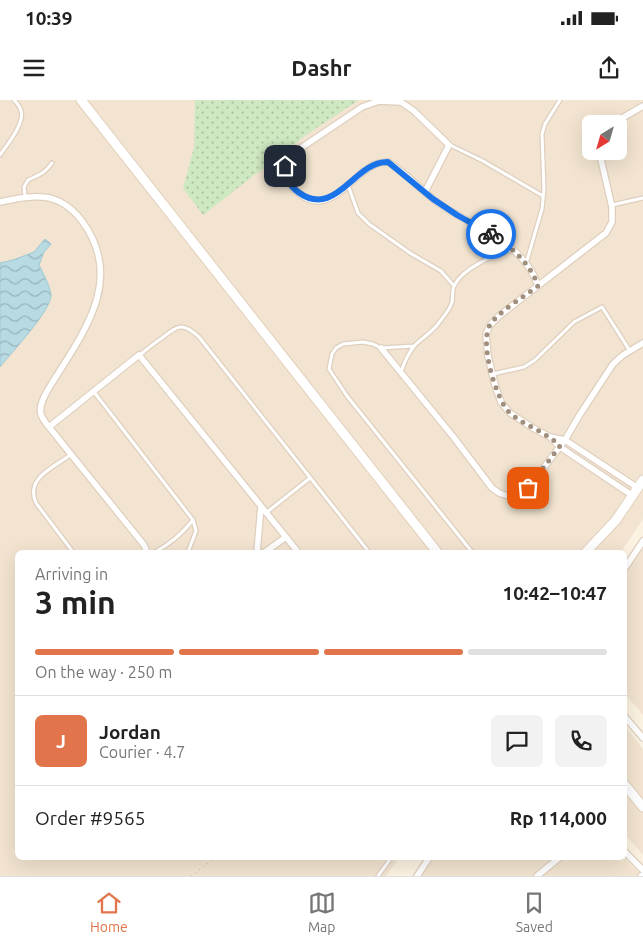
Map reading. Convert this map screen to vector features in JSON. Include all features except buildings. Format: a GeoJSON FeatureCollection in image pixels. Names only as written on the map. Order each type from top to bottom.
{"type":"FeatureCollection","features":[{"type":"Feature","properties":{"kind":"street"},"geometry":{"type":"LineString","coordinates":[[81,100],[435,550]]}},
{"type":"Feature","properties":{"kind":"street"},"geometry":{"type":"LineString","coordinates":[[425,192],[449,145],[414,111],[401,102],[379,101],[362,106],[298,150],[289,158],[285,166],[285,173],[290,184],[308,198],[318,201],[328,198],[348,185],[376,163],[388,162],[425,192],[457,215],[496,237],[512,250],[534,273],[538,286]]}},
{"type":"Feature","properties":{"kind":"street"},"geometry":{"type":"LineString","coordinates":[[628,115],[643,106]]}},
{"type":"Feature","properties":{"kind":"street"},"geometry":{"type":"LineString","coordinates":[[601,160],[611,206],[612,222],[606,234],[499,316],[490,325],[486,334],[488,356],[501,402],[510,413],[550,437],[560,446],[638,488]]}},
{"type":"Feature","properties":{"kind":"street"},"geometry":{"type":"LineString","coordinates":[[0,202],[25,197],[45,196],[63,202],[74,211],[96,247],[101,274],[98,298],[94,311],[68,358],[47,390],[40,414],[70,455],[146,550]]}},
{"type":"Feature","properties":{"kind":"street"},"geometry":{"type":"LineString","coordinates":[[381,348],[455,438],[492,488],[508,496],[518,495],[528,488],[566,440],[579,416],[613,364],[643,343]]}},
{"type":"Feature","properties":{"kind":"street"},"geometry":{"type":"LineString","coordinates":[[49,427],[139,355],[296,550]]}},
{"type":"Feature","properties":{"kind":"street"},"geometry":{"type":"LineString","coordinates":[[550,437],[566,440],[638,488]]}},
{"type":"Feature","properties":{"kind":"street"},"geometry":{"type":"LineString","coordinates":[[588,550],[611,527],[638,488]]}},
{"type":"Feature","properties":{"kind":"street"},"geometry":{"type":"LineString","coordinates":[[257,550],[261,506]]}},
{"type":"Feature","properties":{"kind":"street"},"geometry":{"type":"LineString","coordinates":[[268,550],[286,537]]}},
{"type":"Feature","properties":{"kind":"street"},"geometry":{"type":"LineString","coordinates":[[627,565],[643,542]]}},
{"type":"Feature","properties":{"kind":"street"},"geometry":{"type":"LineString","coordinates":[[627,719],[643,738]]}},
{"type":"Feature","properties":{"kind":"street"},"geometry":{"type":"LineString","coordinates":[[627,787],[643,807]]}},
{"type":"Feature","properties":{"kind":"street"},"geometry":{"type":"LineString","coordinates":[[627,854],[643,870]]}},
{"type":"Feature","properties":{"kind":"street"},"geometry":{"type":"LineString","coordinates":[[426,876],[418,873],[428,860]]}},
{"type":"Feature","properties":{"kind":"street"},"geometry":{"type":"LineString","coordinates":[[537,876],[557,860]]}},
{"type":"Feature","properties":{"kind":"lane"},"geometry":{"type":"LineString","coordinates":[[0,155],[22,118],[21,110],[14,100]]}},
{"type":"Feature","properties":{"kind":"lane"},"geometry":{"type":"LineString","coordinates":[[526,264],[535,239],[543,196],[542,134],[545,124],[560,100]]}},
{"type":"Feature","properties":{"kind":"lane"},"geometry":{"type":"LineString","coordinates":[[449,145],[482,161],[543,196]]}},
{"type":"Feature","properties":{"kind":"lane"},"geometry":{"type":"LineString","coordinates":[[25,197],[24,187],[28,180],[47,171],[52,163]]}},
{"type":"Feature","properties":{"kind":"lane"},"geometry":{"type":"LineString","coordinates":[[348,185],[358,213],[369,224],[410,253],[441,270],[454,286]]}},
{"type":"Feature","properties":{"kind":"lane"},"geometry":{"type":"LineString","coordinates":[[611,206],[643,198]]}},
{"type":"Feature","properties":{"kind":"lane"},"geometry":{"type":"LineString","coordinates":[[401,373],[406,358],[414,346],[436,327],[447,312],[452,303],[454,286],[475,266],[512,250]]}},
{"type":"Feature","properties":{"kind":"lane"},"geometry":{"type":"LineString","coordinates":[[492,374],[524,367],[535,360],[574,322],[602,307],[630,351]]}},
{"type":"Feature","properties":{"kind":"lane"},"geometry":{"type":"LineString","coordinates":[[139,355],[176,327],[192,330],[367,550]]}},
{"type":"Feature","properties":{"kind":"lane"},"geometry":{"type":"LineString","coordinates":[[414,346],[381,348],[363,342],[343,344],[336,348],[332,354],[329,369],[347,396],[470,550]]}},
{"type":"Feature","properties":{"kind":"lane"},"geometry":{"type":"LineString","coordinates":[[94,392],[193,520],[196,531],[189,550]]}},
{"type":"Feature","properties":{"kind":"lane"},"geometry":{"type":"LineString","coordinates":[[70,455],[37,479],[33,486],[32,495],[36,503],[72,550]]}},
{"type":"Feature","properties":{"kind":"lane"},"geometry":{"type":"LineString","coordinates":[[266,513],[310,478]]}},
{"type":"Feature","properties":{"kind":"lane"},"geometry":{"type":"LineString","coordinates":[[157,550],[176,539],[193,520]]}},
{"type":"Feature","properties":{"kind":"lane"},"geometry":{"type":"LineString","coordinates":[[378,876],[390,860]]}},
{"type":"Feature","properties":{"kind":"path"},"geometry":{"type":"LineString","coordinates":[[191,876],[212,860]]}},
{"type":"Feature","properties":{"kind":"shaded area"},"geometry":{"type":"Polygon","coordinates":[[[0,100],[643,100],[643,519],[622,550],[15,550],[15,860],[398,860],[386,876],[0,876],[0,100]]]}},
{"type":"Feature","properties":{"kind":"shaded area"},"geometry":{"type":"Polygon","coordinates":[[[643,546],[643,715],[627,696],[627,571],[643,546]]]}},
{"type":"Feature","properties":{"kind":"shaded area"},"geometry":{"type":"Polygon","coordinates":[[[627,729],[643,749],[643,855],[627,836],[627,729]]]}},
{"type":"Feature","properties":{"kind":"shaded area"},"geometry":{"type":"Polygon","coordinates":[[[430,860],[626,860],[643,876],[418,876],[430,860]]]}},
{"type":"Feature","properties":{"kind":"green space"},"geometry":{"type":"Polygon","coordinates":[[[195,100],[359,100],[306,135],[203,215],[183,188],[194,148],[195,100]]]}},
{"type":"Feature","properties":{"kind":"water"},"geometry":{"type":"Polygon","coordinates":[[[45,239],[51,244],[44,252],[39,265],[50,290],[50,301],[39,320],[0,367],[0,263],[34,252],[45,239]]]}},
{"type":"Feature","properties":{"kind":"way so far"},"geometry":{"type":"LineString","coordinates":[[491,234],[506,244],[534,273],[538,286],[499,316],[490,325],[486,334],[488,356],[501,402],[510,413],[550,437],[560,446],[528,488]]}},
{"type":"Feature","properties":{"kind":"route"},"geometry":{"type":"LineString","coordinates":[[285,166],[285,173],[290,184],[308,198],[318,201],[337,193],[376,163],[388,162],[433,199],[491,234]]}}]}
